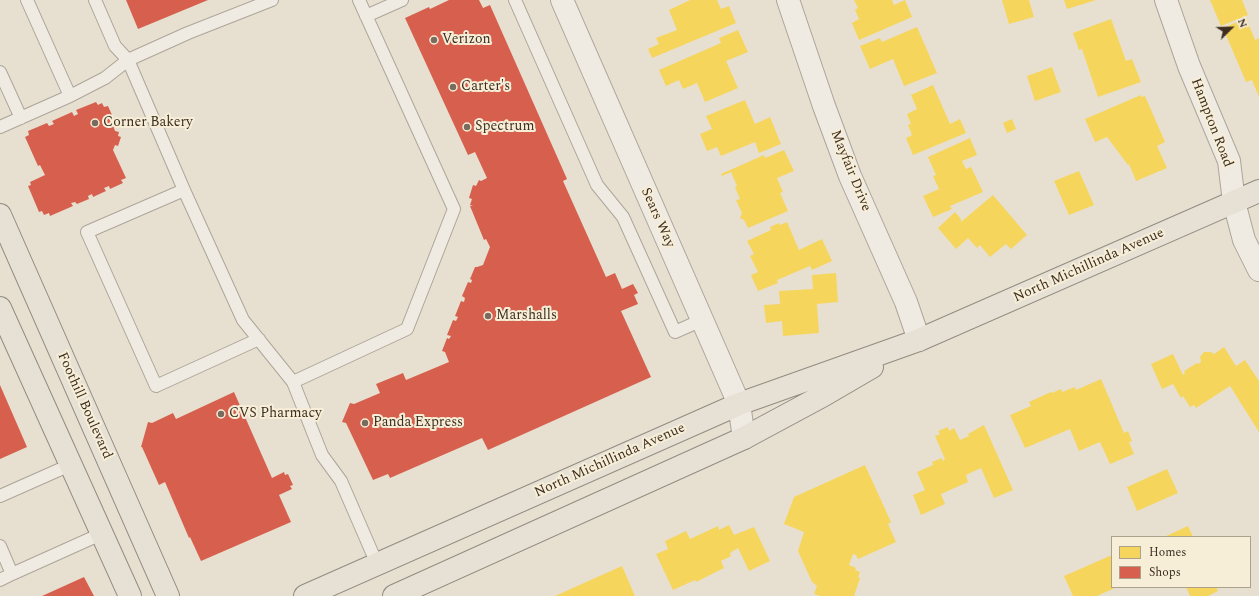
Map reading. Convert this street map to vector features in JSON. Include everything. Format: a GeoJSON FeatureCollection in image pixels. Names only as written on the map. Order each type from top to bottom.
{"type":"FeatureCollection","features":[{"type":"Feature","properties":{"kind":"main road","name":"North Michillinda Avenue"},"geometry":{"type":"LineString","coordinates":[[305,596],[739,404],[919,340],[1259,192]]}},
{"type":"Feature","properties":{"kind":"main road","name":"Foothill Boulevard"},"geometry":{"type":"LineString","coordinates":[[0,215],[168,596]]}},
{"type":"Feature","properties":{"kind":"main road"},"geometry":{"type":"LineString","coordinates":[[0,308],[130,596]]}},
{"type":"Feature","properties":{"kind":"main road","name":"North Michillinda Avenue"},"geometry":{"type":"LineString","coordinates":[[394,596],[744,438],[824,395],[919,340]]}},
{"type":"Feature","properties":{"kind":"street","name":"Sears Way"},"geometry":{"type":"LineString","coordinates":[[562,0],[739,404],[744,438]]}},
{"type":"Feature","properties":{"kind":"street","name":"Mayfair Drive"},"geometry":{"type":"LineString","coordinates":[[788,0],[824,106],[850,176],[906,302],[919,340]]}},
{"type":"Feature","properties":{"kind":"street","name":"Hampton Road"},"geometry":{"type":"LineString","coordinates":[[1166,0],[1189,66],[1228,161],[1234,202],[1244,240],[1259,270]]}},
{"type":"Feature","properties":{"kind":"lane"},"geometry":{"type":"LineString","coordinates":[[27,0],[70,96]]}},
{"type":"Feature","properties":{"kind":"lane"},"geometry":{"type":"LineString","coordinates":[[95,0],[115,46],[128,60],[184,190],[243,320],[293,382],[322,455],[341,481],[377,564]]}},
{"type":"Feature","properties":{"kind":"lane"},"geometry":{"type":"LineString","coordinates":[[0,128],[70,96],[105,78],[128,60],[188,33],[272,0]]}},
{"type":"Feature","properties":{"kind":"lane"},"geometry":{"type":"LineString","coordinates":[[293,382],[407,329],[454,209],[359,0]]}},
{"type":"Feature","properties":{"kind":"lane"},"geometry":{"type":"LineString","coordinates":[[366,16],[402,0]]}},
{"type":"Feature","properties":{"kind":"lane"},"geometry":{"type":"LineString","coordinates":[[515,0],[597,185],[623,217],[675,332],[702,320]]}},
{"type":"Feature","properties":{"kind":"lane"},"geometry":{"type":"LineString","coordinates":[[0,72],[21,118]]}},
{"type":"Feature","properties":{"kind":"lane"},"geometry":{"type":"LineString","coordinates":[[184,190],[87,232],[156,386],[259,340]]}},
{"type":"Feature","properties":{"kind":"lane"},"geometry":{"type":"LineString","coordinates":[[0,496],[70,465]]}},
{"type":"Feature","properties":{"kind":"lane"},"geometry":{"type":"LineString","coordinates":[[0,580],[101,534]]}},
{"type":"Feature","properties":{"kind":"lane"},"geometry":{"type":"LineString","coordinates":[[0,546],[12,574]]}},
{"type":"Feature","properties":{"kind":"building: Homes"},"geometry":{"type":"Polygon","coordinates":[[[690,0],[717,0],[721,9],[729,6],[736,23],[652,58],[648,49],[659,44],[656,38],[677,30],[669,10],[690,0]]]}},
{"type":"Feature","properties":{"kind":"building: Homes"},"geometry":{"type":"Polygon","coordinates":[[[854,0],[892,0],[894,5],[905,0],[912,17],[859,40],[852,23],[859,19],[855,10],[858,8],[854,0]]]}},
{"type":"Feature","properties":{"kind":"building: Homes"},"geometry":{"type":"Polygon","coordinates":[[[1002,0],[1029,0],[1034,17],[1009,24],[1002,0]]]}},
{"type":"Feature","properties":{"kind":"building: Homes"},"geometry":{"type":"Polygon","coordinates":[[[1064,0],[1096,0],[1067,9],[1064,0]]]}},
{"type":"Feature","properties":{"kind":"building: Homes"},"geometry":{"type":"Polygon","coordinates":[[[1210,0],[1242,0],[1248,15],[1221,26],[1210,0]]]}},
{"type":"Feature","properties":{"kind":"building: Homes"},"geometry":{"type":"Polygon","coordinates":[[[1246,18],[1255,40],[1259,38],[1259,97],[1252,80],[1246,82],[1223,28],[1246,18]]]}},
{"type":"Feature","properties":{"kind":"building: Homes"},"geometry":{"type":"Polygon","coordinates":[[[1111,19],[1126,61],[1132,59],[1141,82],[1098,97],[1082,49],[1079,50],[1073,33],[1111,19]]]}},
{"type":"Feature","properties":{"kind":"building: Homes"},"geometry":{"type":"Polygon","coordinates":[[[917,27],[937,73],[904,86],[893,59],[870,69],[860,46],[880,38],[882,42],[917,27]]]}},
{"type":"Feature","properties":{"kind":"building: Homes"},"geometry":{"type":"Polygon","coordinates":[[[738,30],[748,52],[726,61],[738,88],[705,102],[697,83],[683,89],[679,80],[666,86],[659,70],[721,43],[719,38],[738,30]]]}},
{"type":"Feature","properties":{"kind":"building: Homes"},"geometry":{"type":"Polygon","coordinates":[[[1052,67],[1061,92],[1035,101],[1027,76],[1052,67]]]}},
{"type":"Feature","properties":{"kind":"building: Homes"},"geometry":{"type":"Polygon","coordinates":[[[933,85],[950,124],[960,119],[966,133],[913,155],[906,138],[912,135],[908,125],[911,124],[907,114],[917,109],[911,95],[933,85]]]}},
{"type":"Feature","properties":{"kind":"building: Homes"},"geometry":{"type":"Polygon","coordinates":[[[1141,95],[1141,97],[1145,96],[1165,142],[1157,146],[1167,168],[1136,181],[1129,164],[1128,165],[1107,137],[1095,142],[1085,119],[1141,95]]]}},
{"type":"Feature","properties":{"kind":"building: Homes"},"geometry":{"type":"Polygon","coordinates":[[[745,100],[755,124],[770,117],[781,144],[759,153],[755,142],[721,156],[717,147],[707,151],[700,134],[712,129],[706,116],[745,100]]]}},
{"type":"Feature","properties":{"kind":"building: Homes"},"geometry":{"type":"Polygon","coordinates":[[[1012,119],[1016,129],[1007,133],[1003,123],[1012,119]]]}},
{"type":"Feature","properties":{"kind":"building: Homes"},"geometry":{"type":"Polygon","coordinates":[[[970,138],[977,155],[962,161],[966,169],[971,167],[983,192],[950,206],[952,209],[933,217],[923,196],[939,189],[933,176],[936,175],[928,157],[970,138]]]}},
{"type":"Feature","properties":{"kind":"building: Homes"},"geometry":{"type":"Polygon","coordinates":[[[784,150],[794,171],[777,178],[783,192],[780,193],[788,211],[748,228],[744,220],[740,218],[742,213],[736,200],[740,199],[735,187],[737,186],[731,172],[722,176],[721,174],[764,155],[765,158],[784,150]]]}},
{"type":"Feature","properties":{"kind":"building: Homes"},"geometry":{"type":"Polygon","coordinates":[[[1079,171],[1094,205],[1069,215],[1054,181],[1079,171]]]}},
{"type":"Feature","properties":{"kind":"building: Homes"},"geometry":{"type":"Polygon","coordinates":[[[993,195],[1027,235],[1011,249],[1006,244],[990,257],[980,245],[977,248],[968,238],[956,249],[938,228],[955,212],[961,219],[961,222],[993,195]]]}},
{"type":"Feature","properties":{"kind":"building: Homes"},"geometry":{"type":"Polygon","coordinates":[[[787,222],[799,250],[822,239],[832,261],[812,270],[810,266],[777,280],[778,283],[758,291],[751,275],[758,272],[750,256],[754,254],[747,241],[771,230],[770,227],[779,223],[780,225],[787,222]]]}},
{"type":"Feature","properties":{"kind":"building: Homes"},"geometry":{"type":"Polygon","coordinates":[[[836,273],[838,302],[817,304],[819,333],[783,336],[782,321],[766,323],[764,305],[780,304],[779,291],[813,289],[812,275],[836,273]]]}},
{"type":"Feature","properties":{"kind":"building: Homes"},"geometry":{"type":"Polygon","coordinates":[[[1224,347],[1236,366],[1245,360],[1259,381],[1259,432],[1230,386],[1196,408],[1194,405],[1190,407],[1183,396],[1181,398],[1173,384],[1162,389],[1151,364],[1173,354],[1183,375],[1185,373],[1184,371],[1201,362],[1200,357],[1204,352],[1211,352],[1214,354],[1224,347]]]}},
{"type":"Feature","properties":{"kind":"building: Homes"},"geometry":{"type":"Polygon","coordinates":[[[1101,379],[1124,433],[1128,431],[1132,441],[1129,442],[1134,454],[1110,464],[1100,442],[1079,451],[1070,429],[1025,448],[1010,415],[1031,406],[1029,402],[1051,392],[1052,393],[1061,389],[1062,392],[1075,387],[1076,390],[1101,379]]]}},
{"type":"Feature","properties":{"kind":"building: Homes"},"geometry":{"type":"Polygon","coordinates":[[[984,425],[1013,490],[994,498],[981,468],[966,475],[968,482],[941,494],[945,504],[921,515],[913,495],[925,490],[917,472],[933,465],[932,462],[942,458],[943,461],[945,459],[935,436],[940,434],[938,431],[948,427],[949,431],[954,428],[960,440],[969,436],[968,434],[984,425]]]}},
{"type":"Feature","properties":{"kind":"building: Homes"},"geometry":{"type":"Polygon","coordinates":[[[865,465],[891,522],[888,524],[896,542],[858,559],[856,555],[853,554],[849,565],[856,568],[855,570],[860,572],[858,577],[860,578],[854,596],[820,596],[814,594],[817,586],[812,582],[798,551],[804,532],[784,524],[794,497],[865,465]]]}},
{"type":"Feature","properties":{"kind":"building: Homes"},"geometry":{"type":"Polygon","coordinates":[[[1167,469],[1178,493],[1137,511],[1127,487],[1167,469]]]}},
{"type":"Feature","properties":{"kind":"building: Homes"},"geometry":{"type":"Polygon","coordinates":[[[729,525],[734,535],[754,527],[770,561],[749,571],[738,548],[730,553],[731,556],[721,561],[724,568],[696,582],[695,580],[673,590],[656,554],[668,549],[665,541],[686,531],[690,539],[718,526],[719,530],[729,525]]]}},
{"type":"Feature","properties":{"kind":"building: Homes"},"geometry":{"type":"Polygon","coordinates":[[[1188,526],[1193,536],[1166,536],[1188,526]]]}},
{"type":"Feature","properties":{"kind":"building: Homes"},"geometry":{"type":"Polygon","coordinates":[[[1111,555],[1111,588],[1115,588],[1097,596],[1073,596],[1064,576],[1111,555]]]}},
{"type":"Feature","properties":{"kind":"building: Homes"},"geometry":{"type":"Polygon","coordinates":[[[622,566],[635,596],[555,596],[622,566]]]}},
{"type":"Feature","properties":{"kind":"building: Homes"},"geometry":{"type":"Polygon","coordinates":[[[1186,588],[1216,588],[1218,591],[1208,596],[1190,596],[1186,588]]]}},
{"type":"Feature","properties":{"kind":"building: Shops"},"geometry":{"type":"Polygon","coordinates":[[[126,0],[208,0],[138,29],[126,0]]]}},
{"type":"Feature","properties":{"kind":"building: Shops"},"geometry":{"type":"Polygon","coordinates":[[[449,0],[479,0],[483,8],[490,5],[567,179],[563,181],[606,277],[615,273],[622,289],[633,284],[638,293],[634,295],[638,304],[621,311],[651,377],[488,450],[482,438],[390,478],[388,474],[373,480],[346,423],[342,422],[350,403],[354,404],[380,393],[376,384],[403,373],[406,380],[449,362],[445,352],[442,351],[447,338],[449,339],[451,336],[447,335],[453,320],[456,321],[458,317],[455,316],[461,301],[464,302],[465,298],[462,296],[468,282],[471,283],[472,280],[470,279],[475,267],[483,265],[490,247],[486,239],[484,240],[470,206],[473,205],[470,205],[472,199],[469,198],[473,185],[476,186],[479,180],[481,181],[487,178],[475,152],[468,155],[405,18],[449,0]]]}},
{"type":"Feature","properties":{"kind":"building: Shops"},"geometry":{"type":"Polygon","coordinates":[[[96,102],[98,105],[102,103],[104,107],[108,106],[116,124],[113,125],[115,131],[119,132],[118,136],[121,137],[118,146],[115,145],[113,150],[126,178],[121,180],[123,183],[110,189],[109,186],[104,188],[106,191],[93,197],[92,194],[88,196],[89,199],[77,204],[75,202],[71,203],[73,206],[50,216],[49,213],[44,215],[42,211],[39,212],[28,186],[31,185],[30,182],[45,175],[40,165],[38,166],[25,137],[29,135],[28,131],[47,123],[49,126],[54,124],[52,121],[72,112],[74,116],[78,114],[76,110],[96,102]]]}},
{"type":"Feature","properties":{"kind":"building: Shops"},"geometry":{"type":"Polygon","coordinates":[[[0,385],[27,447],[0,459],[0,385]]]}},
{"type":"Feature","properties":{"kind":"building: Shops"},"geometry":{"type":"Polygon","coordinates":[[[234,392],[272,478],[284,472],[285,475],[288,474],[293,485],[290,486],[292,489],[279,495],[291,522],[201,561],[190,537],[189,538],[165,482],[159,485],[141,447],[148,422],[152,423],[173,413],[176,419],[234,392]]]}},
{"type":"Feature","properties":{"kind":"building: Shops"},"geometry":{"type":"Polygon","coordinates":[[[84,577],[94,596],[42,596],[84,577]]]}},
{"type":"Feature","properties":{"kind":"place","name":"Verizon"},"geometry":{"type":"Point","coordinates":[434,40]}},
{"type":"Feature","properties":{"kind":"place","name":"Carter's"},"geometry":{"type":"Point","coordinates":[453,87]}},
{"type":"Feature","properties":{"kind":"place","name":"Corner Bakery"},"geometry":{"type":"Point","coordinates":[95,123]}},
{"type":"Feature","properties":{"kind":"place","name":"Spectrum"},"geometry":{"type":"Point","coordinates":[467,127]}},
{"type":"Feature","properties":{"kind":"place","name":"Marshalls"},"geometry":{"type":"Point","coordinates":[488,316]}},
{"type":"Feature","properties":{"kind":"place","name":"CVS Pharmacy"},"geometry":{"type":"Point","coordinates":[221,414]}},
{"type":"Feature","properties":{"kind":"place","name":"Panda Express"},"geometry":{"type":"Point","coordinates":[365,423]}}]}
